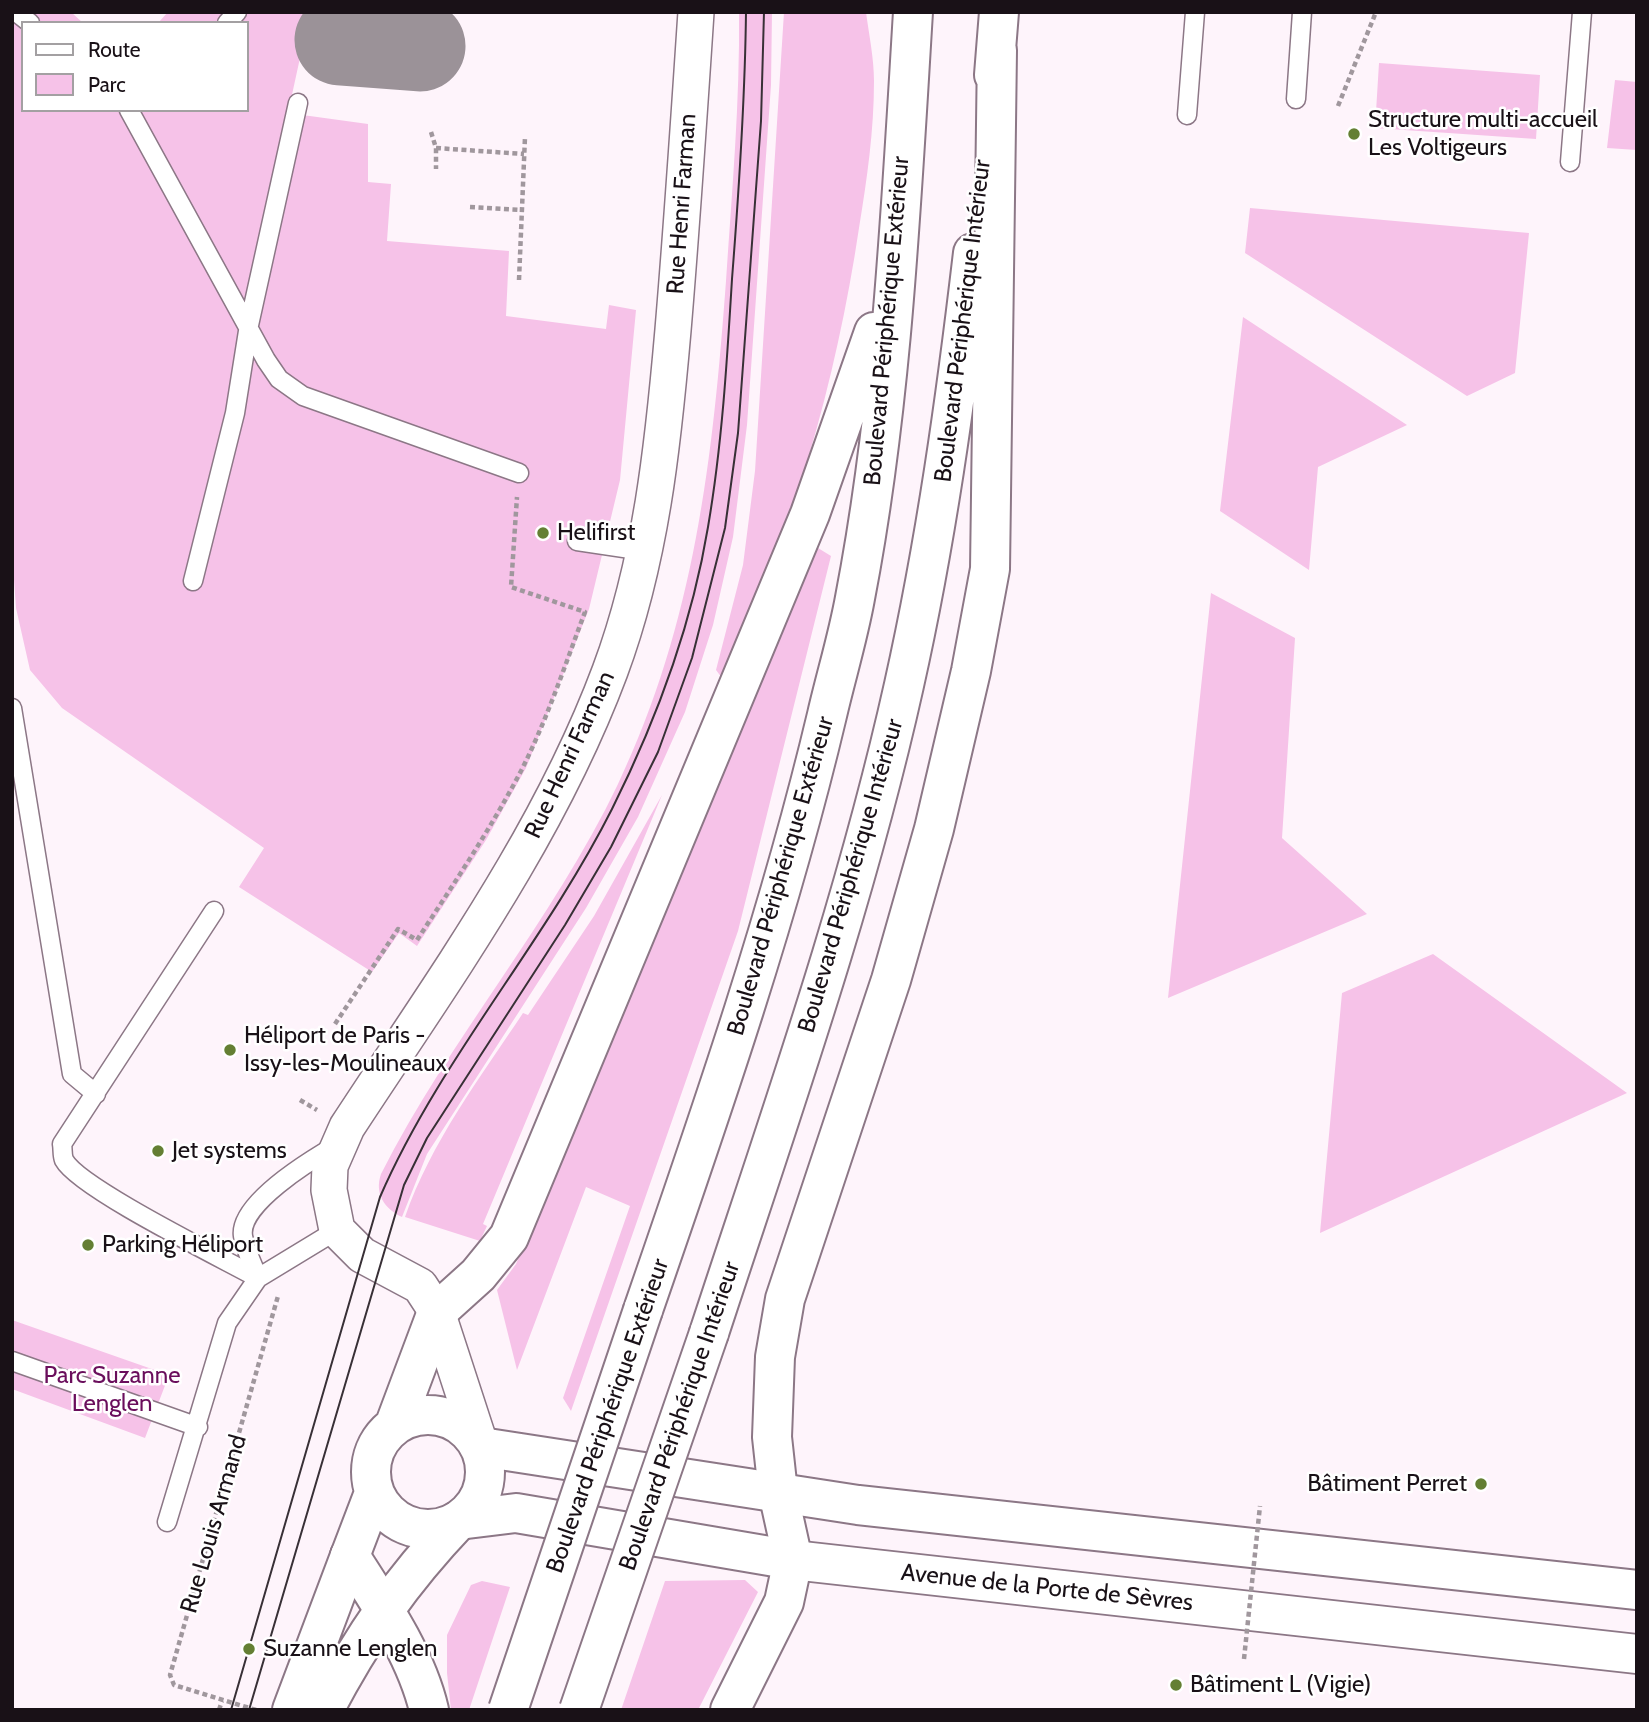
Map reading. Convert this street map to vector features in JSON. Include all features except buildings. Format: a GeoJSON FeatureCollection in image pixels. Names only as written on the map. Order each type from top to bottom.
{"type":"FeatureCollection","features":[{"type":"Feature","properties":{"kind":"main road"},"geometry":{"type":"LineString","coordinates":[[892,12],[907,107]]}},
{"type":"Feature","properties":{"kind":"main road","name":"Boulevard Périphérique Extérieur"},"geometry":{"type":"LineString","coordinates":[[508,1710],[729,1059],[804,810],[855,599],[877,457],[895,274],[913,12]]}},
{"type":"Feature","properties":{"kind":"main road","name":"Boulevard Périphérique Intérieur"},"geometry":{"type":"LineString","coordinates":[[579,1710],[709,1333],[823,984],[873,812],[904,686],[936,531],[963,339],[997,50],[999,12]]}},
{"type":"Feature","properties":{"kind":"main road"},"geometry":{"type":"LineString","coordinates":[[730,1710],[784,1602],[793,1559],[778,1492],[772,1437],[775,1357],[785,1299],[891,980],[934,829],[971,671],[990,569],[997,50]]}},
{"type":"Feature","properties":{"kind":"main road"},"geometry":{"type":"LineString","coordinates":[[395,1424],[437,1312],[478,1275],[509,1237],[810,514],[895,274]]}},
{"type":"Feature","properties":{"kind":"main road"},"geometry":{"type":"LineString","coordinates":[[459,1520],[435,1529],[410,1527],[388,1514],[374,1493],[370,1474],[373,1455],[381,1438],[395,1424],[416,1415],[440,1416],[461,1425],[481,1447],[858,1505],[1637,1590]]}},
{"type":"Feature","properties":{"kind":"main road"},"geometry":{"type":"LineString","coordinates":[[324,1710],[358,1646],[383,1608],[475,1505],[483,1485],[481,1447]]}},
{"type":"Feature","properties":{"kind":"main road"},"geometry":{"type":"LineString","coordinates":[[292,1710],[374,1493]]}},
{"type":"Feature","properties":{"kind":"main road","name":"Avenue de la Porte de Sèvres"},"geometry":{"type":"LineString","coordinates":[[459,1520],[516,1513],[793,1559],[1637,1654]]}},
{"type":"Feature","properties":{"kind":"main road"},"geometry":{"type":"LineString","coordinates":[[350,1556],[383,1608],[417,1674],[429,1710]]}},
{"type":"Feature","properties":{"kind":"street","name":"Rue Henri Farman"},"geometry":{"type":"LineString","coordinates":[[337,1230],[329,1190],[331,1130],[513,872],[555,799],[612,667],[644,551],[664,438],[696,12]]}},
{"type":"Feature","properties":{"kind":"street"},"geometry":{"type":"LineString","coordinates":[[337,1230],[362,1255],[420,1286],[437,1312],[481,1447]]}},
{"type":"Feature","properties":{"kind":"lane"},"geometry":{"type":"LineString","coordinates":[[1187,115],[1195,12]]}},
{"type":"Feature","properties":{"kind":"lane"},"geometry":{"type":"LineString","coordinates":[[1296,99],[1302,12]]}},
{"type":"Feature","properties":{"kind":"lane"},"geometry":{"type":"LineString","coordinates":[[1570,162],[1582,12]]}},
{"type":"Feature","properties":{"kind":"lane"},"geometry":{"type":"LineString","coordinates":[[193,581],[235,413],[249,325],[298,103]]}},
{"type":"Feature","properties":{"kind":"lane"},"geometry":{"type":"LineString","coordinates":[[134,112],[266,360],[279,379],[303,396],[519,473]]}},
{"type":"Feature","properties":{"kind":"lane"},"geometry":{"type":"LineString","coordinates":[[577,541],[644,551]]}},
{"type":"Feature","properties":{"kind":"lane"},"geometry":{"type":"LineString","coordinates":[[12,708],[72,1074],[96,1094]]}},
{"type":"Feature","properties":{"kind":"lane"},"geometry":{"type":"LineString","coordinates":[[214,911],[62,1144],[63,1158],[74,1172],[104,1193],[258,1278]]}},
{"type":"Feature","properties":{"kind":"lane"},"geometry":{"type":"LineString","coordinates":[[258,1278],[242,1234],[247,1216],[296,1169],[331,1130]]}},
{"type":"Feature","properties":{"kind":"lane"},"geometry":{"type":"LineString","coordinates":[[167,1522],[228,1323],[258,1278],[337,1230]]}},
{"type":"Feature","properties":{"kind":"lane"},"geometry":{"type":"LineString","coordinates":[[12,1362],[198,1427]]}},
{"type":"Feature","properties":{"kind":"path"},"geometry":{"type":"LineString","coordinates":[[1338,106],[1376,12]]}},
{"type":"Feature","properties":{"kind":"path"},"geometry":{"type":"LineString","coordinates":[[431,132],[436,148],[436,169]]}},
{"type":"Feature","properties":{"kind":"path"},"geometry":{"type":"LineString","coordinates":[[519,280],[525,137]]}},
{"type":"Feature","properties":{"kind":"path"},"geometry":{"type":"LineString","coordinates":[[436,148],[524,153]]}},
{"type":"Feature","properties":{"kind":"path"},"geometry":{"type":"LineString","coordinates":[[470,207],[521,210]]}},
{"type":"Feature","properties":{"kind":"path"},"geometry":{"type":"LineString","coordinates":[[335,1024],[398,929],[416,940],[482,841],[545,719],[585,612],[511,587],[519,473]]}},
{"type":"Feature","properties":{"kind":"path"},"geometry":{"type":"LineString","coordinates":[[300,1100],[331,1130]]}},
{"type":"Feature","properties":{"kind":"path","name":"Rue Louis Armand"},"geometry":{"type":"LineString","coordinates":[[256,1710],[174,1685],[170,1675],[275,1312]]}},
{"type":"Feature","properties":{"kind":"path"},"geometry":{"type":"LineString","coordinates":[[1244,1659],[1260,1506]]}},
{"type":"Feature","properties":{"kind":"path"},"geometry":{"type":"LineString","coordinates":[[219,1710],[222,1700]]}},
{"type":"Feature","properties":{"kind":"green space"},"geometry":{"type":"Polygon","coordinates":[[[12,12],[71,12],[81,21],[21,21],[21,112],[248,112],[248,21],[160,21],[168,12],[310,12],[288,113],[368,124],[368,182],[391,184],[387,241],[509,251],[506,316],[606,329],[609,305],[636,310],[620,480],[589,609],[526,768],[486,840],[417,946],[399,933],[372,972],[239,887],[264,848],[62,708],[30,670],[16,608],[12,551],[12,12]]]}},
{"type":"Feature","properties":{"kind":"green space"},"geometry":{"type":"Polygon","coordinates":[[[739,12],[772,12],[771,85],[747,425],[733,537],[713,625],[685,712],[638,817],[586,908],[427,1154],[402,1217],[382,1200],[379,1188],[381,1174],[438,1075],[592,835],[618,784],[666,662],[696,538],[714,411],[735,146],[739,12]]]}},
{"type":"Feature","properties":{"kind":"green space"},"geometry":{"type":"Polygon","coordinates":[[[784,12],[866,12],[874,72],[871,137],[849,286],[824,401],[790,515],[770,570],[722,678],[716,670],[743,565],[755,471],[784,12]]]}},
{"type":"Feature","properties":{"kind":"green space"},"geometry":{"type":"Polygon","coordinates":[[[1379,63],[1540,75],[1536,139],[1375,128],[1379,63]]]}},
{"type":"Feature","properties":{"kind":"green space"},"geometry":{"type":"Polygon","coordinates":[[[1615,80],[1637,82],[1637,150],[1607,148],[1615,80]]]}},
{"type":"Feature","properties":{"kind":"green space"},"geometry":{"type":"Polygon","coordinates":[[[1250,208],[1529,233],[1515,373],[1467,396],[1245,253],[1250,208]]]}},
{"type":"Feature","properties":{"kind":"green space"},"geometry":{"type":"Polygon","coordinates":[[[1243,317],[1407,425],[1318,467],[1309,570],[1220,511],[1243,317]]]}},
{"type":"Feature","properties":{"kind":"green space"},"geometry":{"type":"Polygon","coordinates":[[[818,548],[831,556],[738,931],[571,1411],[563,1398],[630,1206],[586,1187],[517,1370],[497,1290],[516,1264],[818,548]]]}},
{"type":"Feature","properties":{"kind":"green space"},"geometry":{"type":"Polygon","coordinates":[[[1211,593],[1295,638],[1282,838],[1367,914],[1168,998],[1211,593]]]}},
{"type":"Feature","properties":{"kind":"green space"},"geometry":{"type":"Polygon","coordinates":[[[662,795],[483,1224],[487,1226],[480,1241],[405,1217],[442,1137],[523,1013],[528,1015],[594,916],[662,795]]]}},
{"type":"Feature","properties":{"kind":"green space"},"geometry":{"type":"Polygon","coordinates":[[[1433,954],[1627,1093],[1320,1233],[1342,993],[1433,954]]]}},
{"type":"Feature","properties":{"kind":"green space","name":"Parc Suzanne Lenglen"},"geometry":{"type":"Polygon","coordinates":[[[12,1320],[169,1375],[145,1438],[12,1389],[12,1320]]]}},
{"type":"Feature","properties":{"kind":"green space"},"geometry":{"type":"Polygon","coordinates":[[[745,1580],[758,1592],[698,1710],[621,1710],[665,1581],[745,1580]]]}},
{"type":"Feature","properties":{"kind":"green space"},"geometry":{"type":"Polygon","coordinates":[[[482,1581],[510,1587],[469,1710],[451,1710],[447,1635],[471,1585],[482,1581]]]}},
{"type":"Feature","properties":{"kind":"taxiway"},"geometry":{"type":"LineString","coordinates":[[340,40],[420,46]]}},
{"type":"Feature","properties":{"kind":"tram line"},"geometry":{"type":"LineString","coordinates":[[231,1710],[380,1197],[404,1146],[432,1097],[556,907],[612,809],[657,707],[682,636],[708,527],[720,434],[739,179],[746,12]]}},
{"type":"Feature","properties":{"kind":"tram line"},"geometry":{"type":"LineString","coordinates":[[249,1710],[404,1185],[427,1138],[565,925],[611,847],[658,752],[692,658],[725,528],[738,433],[761,121],[764,12]]}},
{"type":"Feature","properties":{"kind":"place","name":"Structure multi-accueil Les Voltigeurs"},"geometry":{"type":"Point","coordinates":[1354,134]}},
{"type":"Feature","properties":{"kind":"place","name":"Helifirst"},"geometry":{"type":"Point","coordinates":[543,533]}},
{"type":"Feature","properties":{"kind":"place","name":"Héliport de Paris - Issy-les-Moulineaux"},"geometry":{"type":"Point","coordinates":[230,1050]}},
{"type":"Feature","properties":{"kind":"place","name":"Jet systems"},"geometry":{"type":"Point","coordinates":[158,1151]}},
{"type":"Feature","properties":{"kind":"place","name":"Parking Héliport"},"geometry":{"type":"Point","coordinates":[88,1245]}},
{"type":"Feature","properties":{"kind":"place","name":"Bâtiment Perret"},"geometry":{"type":"Point","coordinates":[1481,1484]}},
{"type":"Feature","properties":{"kind":"place","name":"Suzanne Lenglen"},"geometry":{"type":"Point","coordinates":[249,1649]}},
{"type":"Feature","properties":{"kind":"place","name":"Bâtiment L (Vigie)"},"geometry":{"type":"Point","coordinates":[1176,1685]}}]}
